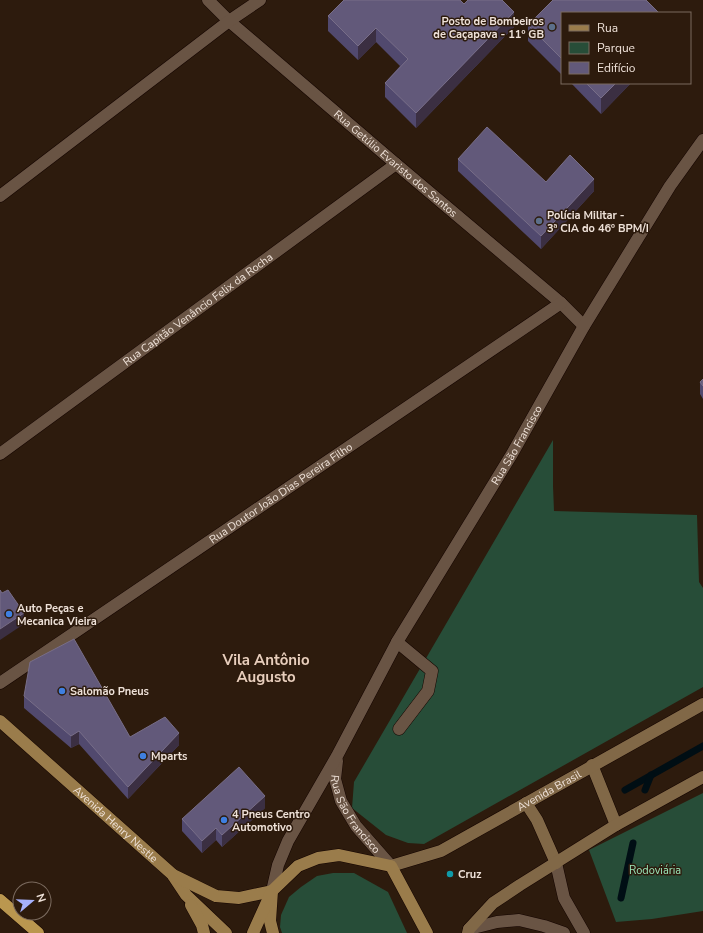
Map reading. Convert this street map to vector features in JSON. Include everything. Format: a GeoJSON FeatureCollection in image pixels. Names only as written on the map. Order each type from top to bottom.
{"type":"FeatureCollection","features":[{"type":"Feature","properties":{"kind":"highway"},"geometry":{"type":"LineString","coordinates":[[0,900],[38,933]]}},
{"type":"Feature","properties":{"kind":"main road","name":"Avenida Brasil"},"geometry":{"type":"LineString","coordinates":[[391,866],[440,851],[703,704]]}},
{"type":"Feature","properties":{"kind":"main road","name":"Avenida Henry Nestle"},"geometry":{"type":"LineString","coordinates":[[0,721],[172,874],[186,895],[226,933]]}},
{"type":"Feature","properties":{"kind":"main road"},"geometry":{"type":"LineString","coordinates":[[592,765],[616,825]]}},
{"type":"Feature","properties":{"kind":"main road"},"geometry":{"type":"LineString","coordinates":[[469,931],[493,903],[520,885],[616,825],[703,777]]}},
{"type":"Feature","properties":{"kind":"main road"},"geometry":{"type":"LineString","coordinates":[[526,803],[537,820],[556,863]]}},
{"type":"Feature","properties":{"kind":"main road"},"geometry":{"type":"LineString","coordinates":[[253,933],[272,891],[298,866],[318,858],[338,855],[391,866],[427,933]]}},
{"type":"Feature","properties":{"kind":"main road"},"geometry":{"type":"LineString","coordinates":[[172,874],[216,896],[239,898],[272,891]]}},
{"type":"Feature","properties":{"kind":"main road"},"geometry":{"type":"LineString","coordinates":[[272,891],[270,921],[273,933]]}},
{"type":"Feature","properties":{"kind":"main road"},"geometry":{"type":"LineString","coordinates":[[186,895],[202,924],[204,933]]}},
{"type":"Feature","properties":{"kind":"street","name":"Rua Getúlio Evaristo dos Santos"},"geometry":{"type":"LineString","coordinates":[[208,0],[229,21],[560,303],[584,326]]}},
{"type":"Feature","properties":{"kind":"street"},"geometry":{"type":"LineString","coordinates":[[0,196],[229,21],[260,0]]}},
{"type":"Feature","properties":{"kind":"street","name":"Rua São Francisco"},"geometry":{"type":"LineString","coordinates":[[272,891],[278,865],[288,842],[337,756],[397,642],[512,454],[584,326],[670,186],[703,140]]}},
{"type":"Feature","properties":{"kind":"street","name":"Rua Capitão Venâncio Felix da Rocha"},"geometry":{"type":"LineString","coordinates":[[0,454],[396,164]]}},
{"type":"Feature","properties":{"kind":"street","name":"Rua Doutor João Dias Pereira Filho"},"geometry":{"type":"LineString","coordinates":[[0,683],[560,303]]}},
{"type":"Feature","properties":{"kind":"street"},"geometry":{"type":"LineString","coordinates":[[397,642],[432,671],[428,691],[399,729]]}},
{"type":"Feature","properties":{"kind":"street","name":"Rua São Francisco"},"geometry":{"type":"LineString","coordinates":[[337,756],[335,779],[341,801],[356,826],[391,866]]}},
{"type":"Feature","properties":{"kind":"street"},"geometry":{"type":"LineString","coordinates":[[556,863],[564,898],[584,933]]}},
{"type":"Feature","properties":{"kind":"street"},"geometry":{"type":"LineString","coordinates":[[469,931],[497,922],[519,920],[564,933]]}},
{"type":"Feature","properties":{"kind":"green space"},"geometry":{"type":"Polygon","coordinates":[[[553,440],[554,511],[697,515],[699,582],[703,588],[703,687],[424,844],[408,843],[386,835],[352,808],[354,782],[553,440]]]}},
{"type":"Feature","properties":{"kind":"green space","name":"Rodoviária"},"geometry":{"type":"Polygon","coordinates":[[[703,793],[703,911],[652,919],[616,922],[589,850],[703,793]]]}},
{"type":"Feature","properties":{"kind":"green space"},"geometry":{"type":"Polygon","coordinates":[[[333,873],[354,873],[388,892],[407,933],[282,933],[280,927],[281,915],[289,897],[317,876],[333,873]]]}},
{"type":"Feature","properties":{"kind":"building"},"geometry":{"type":"Polygon","coordinates":[[[344,0],[460,0],[464,4],[468,0],[502,0],[514,12],[416,113],[385,83],[408,59],[376,28],[358,46],[328,16],[344,0]]]}},
{"type":"Feature","properties":{"kind":"building","name":"Posto de Bombeiros de Caçapava - 11º GB"},"geometry":{"type":"Polygon","coordinates":[[[553,0],[646,0],[658,12],[561,12],[561,58],[528,25],[553,0]]]}},
{"type":"Feature","properties":{"kind":"building"},"geometry":{"type":"Polygon","coordinates":[[[587,84],[615,84],[601,98],[587,84]]]}},
{"type":"Feature","properties":{"kind":"building","name":"Polícia Militar - 3ª CIA do 46º BPM/I"},"geometry":{"type":"Polygon","coordinates":[[[487,127],[546,182],[570,155],[594,179],[541,236],[458,159],[487,127]]]}},
{"type":"Feature","properties":{"kind":"building"},"geometry":{"type":"Polygon","coordinates":[[[703,379],[703,386],[700,382],[703,379]]]}},
{"type":"Feature","properties":{"kind":"building"},"geometry":{"type":"Polygon","coordinates":[[[0,590],[2,593],[8,590],[24,613],[0,629],[0,590]]]}},
{"type":"Feature","properties":{"kind":"building"},"geometry":{"type":"Polygon","coordinates":[[[74,639],[130,737],[165,717],[179,733],[128,787],[79,731],[71,736],[24,696],[30,662],[74,639]]]}},
{"type":"Feature","properties":{"kind":"building","name":"4 Pneus Centro Automotivo"},"geometry":{"type":"Polygon","coordinates":[[[239,767],[265,796],[222,835],[216,828],[202,841],[182,819],[239,767]]]}},
{"type":"Feature","properties":{"kind":"waterway"},"geometry":{"type":"LineString","coordinates":[[625,790],[703,746]]}},
{"type":"Feature","properties":{"kind":"waterway"},"geometry":{"type":"LineString","coordinates":[[645,790],[651,775]]}},
{"type":"Feature","properties":{"kind":"waterway"},"geometry":{"type":"LineString","coordinates":[[621,898],[633,843]]}},
{"type":"Feature","properties":{"kind":"place","name":"Posto de Bombeiros de Caçapava - 11º GB"},"geometry":{"type":"Point","coordinates":[552,27]}},
{"type":"Feature","properties":{"kind":"place","name":"Polícia Militar - 3ª CIA do 46º BPM/I"},"geometry":{"type":"Point","coordinates":[539,221]}},
{"type":"Feature","properties":{"kind":"place","name":"Auto Peças e Mecanica Vieira"},"geometry":{"type":"Point","coordinates":[9,614]}},
{"type":"Feature","properties":{"kind":"place","name":"Salomão Pneus"},"geometry":{"type":"Point","coordinates":[62,691]}},
{"type":"Feature","properties":{"kind":"place","name":"Mparts"},"geometry":{"type":"Point","coordinates":[143,756]}},
{"type":"Feature","properties":{"kind":"place","name":"4 Pneus Centro Automotivo"},"geometry":{"type":"Point","coordinates":[224,820]}},
{"type":"Feature","properties":{"kind":"place","name":"Cruz"},"geometry":{"type":"Point","coordinates":[450,874]}},
{"type":"Feature","properties":{"kind":"district","name":"Vila Antônio Augusto"},"geometry":{"type":"Point","coordinates":[266,668]}}]}
